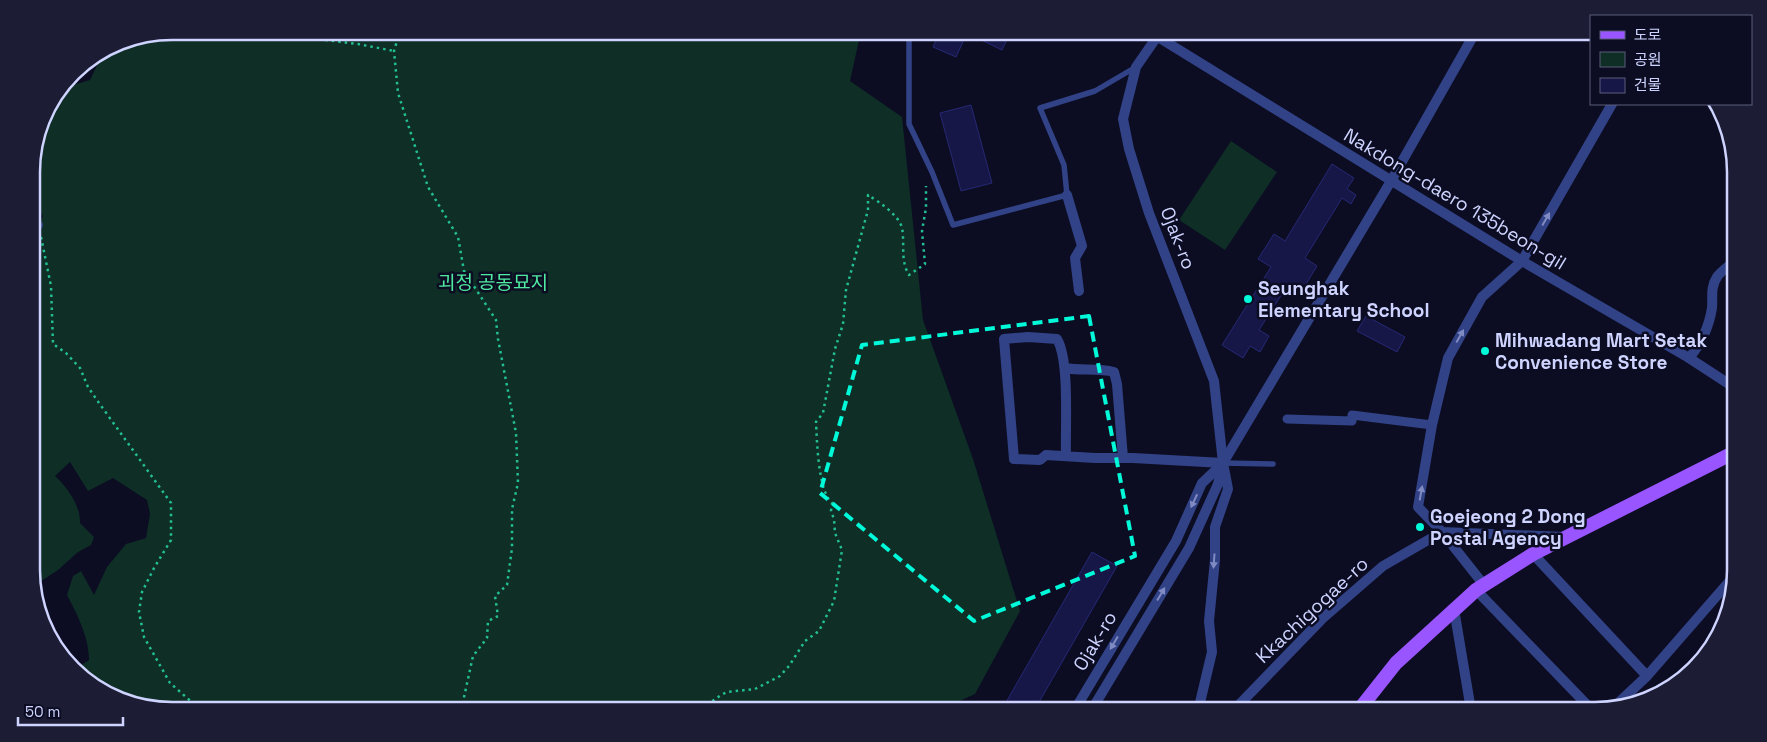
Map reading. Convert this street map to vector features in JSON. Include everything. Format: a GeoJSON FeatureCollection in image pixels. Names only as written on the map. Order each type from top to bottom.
{"type":"FeatureCollection","features":[{"type":"Feature","properties":{"kind":"main road"},"geometry":{"type":"LineString","coordinates":[[1364,702],[1396,663],[1454,609],[1480,588],[1533,554],[1727,456]]}},
{"type":"Feature","properties":{"kind":"street","name":"Ojak-ro"},"geometry":{"type":"LineString","coordinates":[[1096,702],[1189,548],[1218,484],[1223,463],[1214,381],[1148,213],[1129,149],[1123,120],[1136,68],[1155,40]]}},
{"type":"Feature","properties":{"kind":"street","name":"Nakdong-daero 135beon-gil"},"geometry":{"type":"LineString","coordinates":[[1168,40],[1391,181],[1522,261],[1689,358],[1727,383]]}},
{"type":"Feature","properties":{"kind":"street"},"geometry":{"type":"LineString","coordinates":[[1200,702],[1212,652],[1209,622],[1215,560],[1215,527],[1228,489],[1223,463],[1391,181],[1471,40]]}},
{"type":"Feature","properties":{"kind":"street"},"geometry":{"type":"LineString","coordinates":[[1585,702],[1480,588],[1442,532],[1418,507],[1432,425],[1448,358],[1482,297],[1522,261],[1611,105]]}},
{"type":"Feature","properties":{"kind":"street"},"geometry":{"type":"LineString","coordinates":[[1067,195],[1082,246],[1075,258],[1078,291]]}},
{"type":"Feature","properties":{"kind":"street"},"geometry":{"type":"LineString","coordinates":[[1689,358],[1697,348],[1706,330],[1712,307],[1711,292],[1718,277],[1727,269]]}},
{"type":"Feature","properties":{"kind":"street"},"geometry":{"type":"LineString","coordinates":[[1066,456],[1065,368],[1062,348],[1057,339],[1028,337],[1004,339],[1014,459],[1040,460],[1046,455],[1095,458],[1223,463]]}},
{"type":"Feature","properties":{"kind":"street"},"geometry":{"type":"LineString","coordinates":[[1065,368],[1082,371],[1106,370],[1114,372],[1117,384],[1123,458]]}},
{"type":"Feature","properties":{"kind":"street"},"geometry":{"type":"LineString","coordinates":[[1287,419],[1352,420],[1352,415],[1432,425]]}},
{"type":"Feature","properties":{"kind":"street","name":"Ojak-ro"},"geometry":{"type":"LineString","coordinates":[[1079,702],[1176,541],[1202,483],[1223,463]]}},
{"type":"Feature","properties":{"kind":"street"},"geometry":{"type":"LineString","coordinates":[[1442,532],[1568,537]]}},
{"type":"Feature","properties":{"kind":"street","name":"Kkachigogae-ro"},"geometry":{"type":"LineString","coordinates":[[1241,702],[1323,618],[1383,566],[1442,532]]}},
{"type":"Feature","properties":{"kind":"street"},"geometry":{"type":"LineString","coordinates":[[1533,554],[1647,676]]}},
{"type":"Feature","properties":{"kind":"street"},"geometry":{"type":"LineString","coordinates":[[1623,698],[1647,676],[1726,585]]}},
{"type":"Feature","properties":{"kind":"street"},"geometry":{"type":"LineString","coordinates":[[1454,609],[1469,702]]}},
{"type":"Feature","properties":{"kind":"lane"},"geometry":{"type":"LineString","coordinates":[[909,40],[909,124],[953,225],[1067,195],[1064,165],[1040,108],[1095,91],[1136,68]]}},
{"type":"Feature","properties":{"kind":"lane"},"geometry":{"type":"LineString","coordinates":[[1223,463],[1272,464]]}},
{"type":"Feature","properties":{"kind":"path"},"geometry":{"type":"LineString","coordinates":[[316,40],[358,44],[394,51]]}},
{"type":"Feature","properties":{"kind":"path"},"geometry":{"type":"LineString","coordinates":[[397,40],[394,51],[398,93],[428,187],[458,237],[464,271],[496,320],[516,433],[518,483],[512,510],[512,548],[507,586],[495,596],[498,616],[488,621],[487,638],[473,656],[463,702]]}},
{"type":"Feature","properties":{"kind":"path"},"geometry":{"type":"LineString","coordinates":[[714,702],[727,692],[755,690],[780,676],[789,666],[805,641],[819,631],[834,602],[842,550],[835,533],[834,519],[831,511],[832,503],[828,500],[820,475],[816,422],[823,413],[835,349],[843,324],[846,290],[868,210],[868,195],[885,205],[902,226],[905,269],[909,275],[925,264],[922,232],[926,208],[926,161]]}},
{"type":"Feature","properties":{"kind":"path"},"geometry":{"type":"LineString","coordinates":[[40,245],[51,286],[53,344],[66,353],[80,368],[88,387],[171,503],[170,540],[142,592],[140,612],[144,637],[170,683],[192,702]]}},
{"type":"Feature","properties":{"kind":"highlighted area"},"geometry":{"type":"Polygon","coordinates":[[[1089,316],[1135,556],[974,621],[820,493],[862,345],[1089,316]]]}},
{"type":"Feature","properties":{"kind":"green space","name":"괴정 공동묘지"},"geometry":{"type":"Polygon","coordinates":[[[172,40],[859,40],[850,81],[902,117],[923,320],[973,459],[1020,611],[975,694],[957,702],[172,702],[155,701],[130,695],[99,680],[81,665],[89,660],[87,643],[85,634],[67,595],[73,576],[81,571],[94,595],[107,567],[126,544],[146,538],[150,514],[147,500],[113,478],[88,491],[70,462],[55,476],[76,504],[80,523],[94,537],[91,545],[78,552],[58,570],[41,581],[40,570],[40,222],[43,216],[40,210],[40,164],[50,122],[62,99],[74,85],[90,80],[99,62],[122,50],[155,41],[172,40]]]}},
{"type":"Feature","properties":{"kind":"green space"},"geometry":{"type":"Polygon","coordinates":[[[1231,141],[1277,172],[1225,250],[1179,220],[1231,141]]]}},
{"type":"Feature","properties":{"kind":"building"},"geometry":{"type":"Polygon","coordinates":[[[936,40],[964,40],[956,57],[933,47],[936,40]]]}},
{"type":"Feature","properties":{"kind":"building"},"geometry":{"type":"Polygon","coordinates":[[[981,40],[1007,40],[1002,50],[981,40]]]}},
{"type":"Feature","properties":{"kind":"building"},"geometry":{"type":"Polygon","coordinates":[[[971,105],[992,183],[961,191],[940,113],[971,105]]]}},
{"type":"Feature","properties":{"kind":"building"},"geometry":{"type":"Polygon","coordinates":[[[1332,164],[1354,178],[1347,189],[1356,195],[1351,204],[1342,198],[1305,258],[1317,266],[1300,294],[1287,286],[1259,330],[1269,336],[1260,352],[1250,346],[1243,358],[1222,345],[1271,267],[1258,259],[1274,234],[1285,241],[1332,164]]]}},
{"type":"Feature","properties":{"kind":"building"},"geometry":{"type":"Polygon","coordinates":[[[1366,316],[1405,337],[1397,352],[1357,331],[1366,316]]]}},
{"type":"Feature","properties":{"kind":"building"},"geometry":{"type":"Polygon","coordinates":[[[1092,552],[1117,566],[1039,702],[1006,702],[1092,552]]]}},
{"type":"Feature","properties":{"kind":"place","name":"Seunghak Elementary School"},"geometry":{"type":"Point","coordinates":[1248,299]}},
{"type":"Feature","properties":{"kind":"place","name":"Mihwadang Mart Setak Convenience Store"},"geometry":{"type":"Point","coordinates":[1485,351]}},
{"type":"Feature","properties":{"kind":"place","name":"Goejeong 2 Dong Postal Agency"},"geometry":{"type":"Point","coordinates":[1420,527]}}]}
